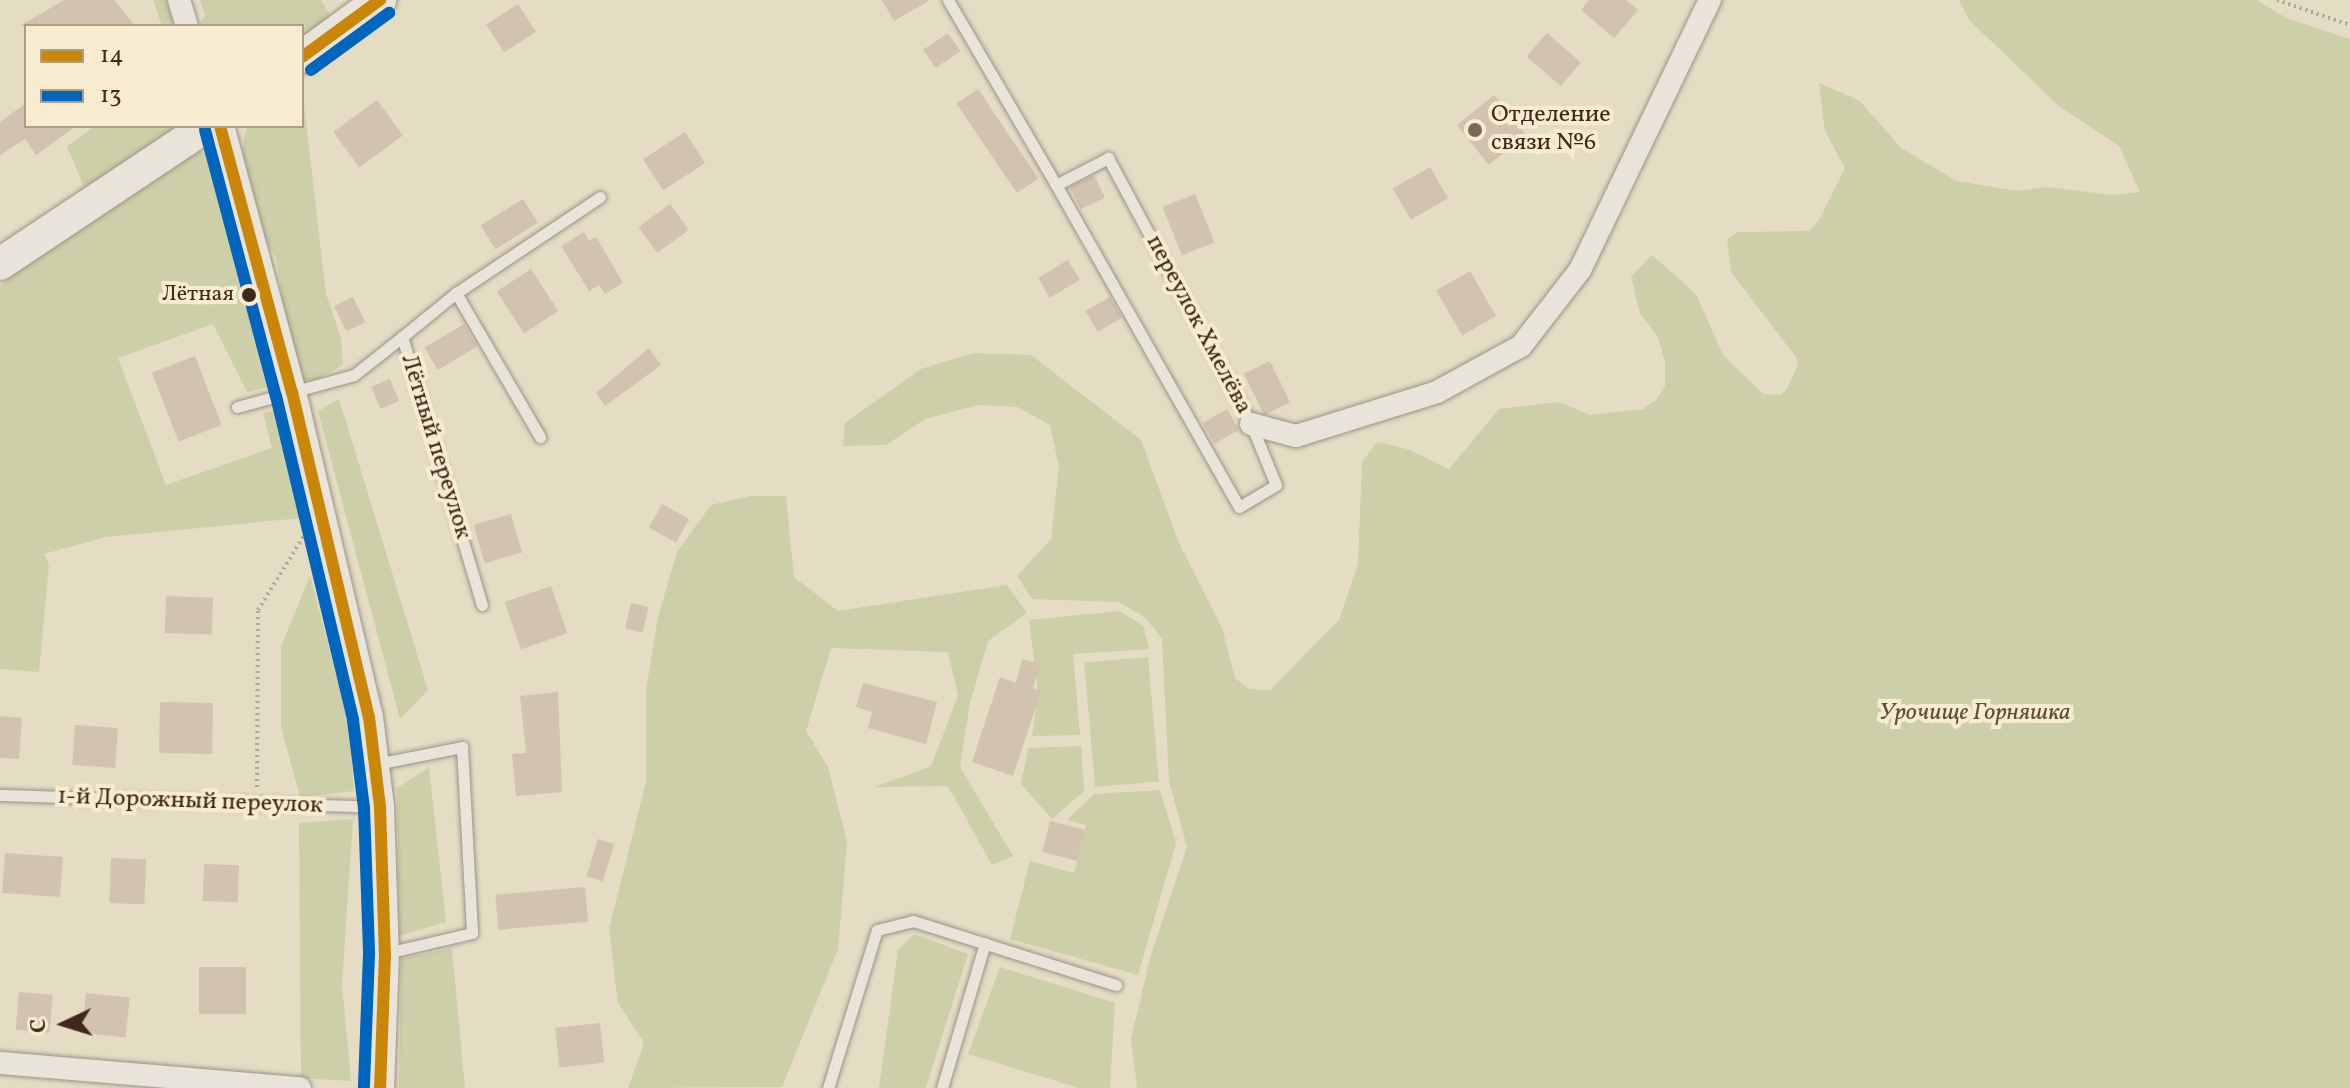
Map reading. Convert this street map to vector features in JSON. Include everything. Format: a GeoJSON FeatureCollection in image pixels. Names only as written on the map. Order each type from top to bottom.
{"type":"FeatureCollection","features":[{"type":"Feature","properties":{"kind":"main road"},"geometry":{"type":"LineString","coordinates":[[304,56],[380,0]]}},
{"type":"Feature","properties":{"kind":"main road"},"geometry":{"type":"LineString","coordinates":[[0,264],[204,128]]}},
{"type":"Feature","properties":{"kind":"street"},"geometry":{"type":"LineString","coordinates":[[179,0],[186,24]]}},
{"type":"Feature","properties":{"kind":"street","name":"переулок Хмелёва"},"geometry":{"type":"LineString","coordinates":[[1251,424],[1296,436],[1437,392],[1521,346],[1580,270],[1702,4]]}},
{"type":"Feature","properties":{"kind":"street"},"geometry":{"type":"LineString","coordinates":[[221,128],[292,392],[369,717],[380,807],[385,954],[380,1088]]}},
{"type":"Feature","properties":{"kind":"street"},"geometry":{"type":"LineString","coordinates":[[0,1063],[300,1088]]}},
{"type":"Feature","properties":{"kind":"lane"},"geometry":{"type":"LineString","coordinates":[[948,0],[1239,507],[1276,485],[1251,424]]}},
{"type":"Feature","properties":{"kind":"lane","name":"переулок Хмелёва"},"geometry":{"type":"LineString","coordinates":[[1056,185],[1108,158],[1251,424]]}},
{"type":"Feature","properties":{"kind":"lane","name":"Лётный переулок"},"geometry":{"type":"LineString","coordinates":[[482,605],[402,337],[456,293],[600,197]]}},
{"type":"Feature","properties":{"kind":"lane"},"geometry":{"type":"LineString","coordinates":[[456,293],[540,437]]}},
{"type":"Feature","properties":{"kind":"lane"},"geometry":{"type":"LineString","coordinates":[[237,407],[354,375],[402,337]]}},
{"type":"Feature","properties":{"kind":"lane"},"geometry":{"type":"LineString","coordinates":[[375,764],[462,747],[472,933],[385,954]]}},
{"type":"Feature","properties":{"kind":"lane","name":"1-й Дорожный переулок"},"geometry":{"type":"LineString","coordinates":[[0,795],[256,806],[380,807]]}},
{"type":"Feature","properties":{"kind":"lane"},"geometry":{"type":"LineString","coordinates":[[828,1088],[877,930],[913,921],[1116,985]]}},
{"type":"Feature","properties":{"kind":"lane"},"geometry":{"type":"LineString","coordinates":[[942,1088],[985,943]]}},
{"type":"Feature","properties":{"kind":"path"},"geometry":{"type":"LineString","coordinates":[[2277,0],[2350,25]]}},
{"type":"Feature","properties":{"kind":"path"},"geometry":{"type":"LineString","coordinates":[[256,806],[258,610],[319,511]]}},
{"type":"Feature","properties":{"kind":"green space"},"geometry":{"type":"Polygon","coordinates":[[[153,0],[166,0],[174,24],[161,24],[153,0]]]}},
{"type":"Feature","properties":{"kind":"green space"},"geometry":{"type":"Polygon","coordinates":[[[200,0],[321,0],[331,17],[304,37],[304,24],[200,24],[205,16],[200,0]]]}},
{"type":"Feature","properties":{"kind":"green space","name":"Урочище Горняшка"},"geometry":{"type":"Polygon","coordinates":[[[1959,0],[2257,0],[2286,18],[2350,39],[2350,1088],[1137,1088],[1131,1038],[1151,955],[1187,847],[1169,781],[1162,639],[1146,618],[1119,602],[1032,599],[1017,576],[1051,539],[1059,467],[1050,425],[1018,407],[978,405],[925,419],[886,445],[843,446],[845,423],[921,369],[974,353],[1031,355],[1141,440],[1179,543],[1222,628],[1235,678],[1249,689],[1270,690],[1339,620],[1358,564],[1362,462],[1377,442],[1407,449],[1449,469],[1499,409],[1559,402],[1590,415],[1643,409],[1656,400],[1665,386],[1665,362],[1658,337],[1640,313],[1631,277],[1652,255],[1696,294],[1723,355],[1763,394],[1780,395],[1786,390],[1798,365],[1796,357],[1731,272],[1727,239],[1738,232],[1809,231],[1819,220],[1845,168],[1825,131],[1819,83],[1860,101],[1900,147],[1956,181],[2017,191],[2047,187],[2112,195],[2140,192],[2119,146],[2059,106],[1969,20],[1959,0]]]}},
{"type":"Feature","properties":{"kind":"green space"},"geometry":{"type":"Polygon","coordinates":[[[304,105],[326,294],[341,338],[343,365],[316,380],[303,380],[287,328],[276,258],[261,233],[241,154],[247,128],[304,128],[304,105]]]}},
{"type":"Feature","properties":{"kind":"green space"},"geometry":{"type":"Polygon","coordinates":[[[92,128],[179,128],[87,194],[67,146],[92,128]]]}},
{"type":"Feature","properties":{"kind":"green space"},"geometry":{"type":"Polygon","coordinates":[[[195,149],[216,158],[238,230],[236,267],[244,305],[264,338],[277,385],[247,392],[213,324],[118,358],[166,485],[272,448],[263,413],[284,408],[301,518],[106,537],[44,554],[49,565],[39,672],[0,669],[0,286],[36,255],[195,149]]]}},
{"type":"Feature","properties":{"kind":"green space"},"geometry":{"type":"Polygon","coordinates":[[[339,399],[428,690],[400,719],[318,411],[339,399]]]}},
{"type":"Feature","properties":{"kind":"green space"},"geometry":{"type":"Polygon","coordinates":[[[750,496],[786,496],[794,577],[838,611],[1007,585],[1027,613],[988,641],[970,703],[960,767],[1013,856],[992,865],[948,786],[875,787],[931,766],[958,696],[948,652],[831,648],[806,731],[828,767],[847,842],[838,949],[782,1087],[628,1088],[644,1043],[618,1003],[609,929],[646,782],[646,691],[658,617],[677,552],[711,505],[750,496]]]}},
{"type":"Feature","properties":{"kind":"green space"},"geometry":{"type":"Polygon","coordinates":[[[310,576],[348,719],[354,791],[300,797],[281,727],[281,646],[310,576]]]}},
{"type":"Feature","properties":{"kind":"green space"},"geometry":{"type":"Polygon","coordinates":[[[1120,611],[1144,627],[1149,649],[1073,654],[1080,735],[1032,736],[1038,692],[1029,620],[1120,611]]]}},
{"type":"Feature","properties":{"kind":"green space"},"geometry":{"type":"Polygon","coordinates":[[[1148,657],[1159,782],[1095,787],[1084,663],[1148,657]]]}},
{"type":"Feature","properties":{"kind":"green space"},"geometry":{"type":"Polygon","coordinates":[[[1081,746],[1084,791],[1052,819],[1021,784],[1028,748],[1081,746]]]}},
{"type":"Feature","properties":{"kind":"green space"},"geometry":{"type":"Polygon","coordinates":[[[429,767],[446,922],[399,936],[397,788],[429,767]]]}},
{"type":"Feature","properties":{"kind":"green space"},"geometry":{"type":"Polygon","coordinates":[[[1160,790],[1176,843],[1138,975],[1010,939],[1030,861],[1074,873],[1086,825],[1067,820],[1094,794],[1160,790]]]}},
{"type":"Feature","properties":{"kind":"green space"},"geometry":{"type":"Polygon","coordinates":[[[353,819],[342,984],[351,1081],[301,1078],[299,823],[353,819]]]}},
{"type":"Feature","properties":{"kind":"green space"},"geometry":{"type":"Polygon","coordinates":[[[914,934],[968,954],[926,1088],[879,1088],[898,950],[914,934]]]}},
{"type":"Feature","properties":{"kind":"green space"},"geometry":{"type":"Polygon","coordinates":[[[452,948],[465,1088],[399,1088],[401,959],[452,948]]]}},
{"type":"Feature","properties":{"kind":"green space"},"geometry":{"type":"Polygon","coordinates":[[[1000,967],[1115,1003],[1110,1088],[1079,1088],[968,1054],[1000,967]]]}},
{"type":"Feature","properties":{"kind":"building"},"geometry":{"type":"Polygon","coordinates":[[[64,0],[114,0],[133,24],[24,24],[20,26],[64,0]]]}},
{"type":"Feature","properties":{"kind":"building"},"geometry":{"type":"Polygon","coordinates":[[[882,0],[930,0],[894,21],[882,0]]]}},
{"type":"Feature","properties":{"kind":"building"},"geometry":{"type":"Polygon","coordinates":[[[1589,0],[1626,0],[1638,10],[1614,38],[1581,10],[1589,0]]]}},
{"type":"Feature","properties":{"kind":"building"},"geometry":{"type":"Polygon","coordinates":[[[518,4],[536,32],[504,52],[486,25],[518,4]]]}},
{"type":"Feature","properties":{"kind":"building"},"geometry":{"type":"Polygon","coordinates":[[[948,33],[960,51],[935,68],[923,50],[948,33]]]}},
{"type":"Feature","properties":{"kind":"building"},"geometry":{"type":"Polygon","coordinates":[[[1547,33],[1581,63],[1561,86],[1527,56],[1547,33]]]}},
{"type":"Feature","properties":{"kind":"building"},"geometry":{"type":"Polygon","coordinates":[[[978,89],[1038,179],[1017,193],[956,104],[978,89]]]}},
{"type":"Feature","properties":{"kind":"building"},"geometry":{"type":"Polygon","coordinates":[[[1494,95],[1526,135],[1489,165],[1457,125],[1494,95]]]}},
{"type":"Feature","properties":{"kind":"building"},"geometry":{"type":"Polygon","coordinates":[[[377,100],[403,136],[359,167],[333,132],[377,100]]]}},
{"type":"Feature","properties":{"kind":"building"},"geometry":{"type":"Polygon","coordinates":[[[24,104],[24,128],[73,128],[36,155],[25,139],[0,155],[0,122],[24,104]]]}},
{"type":"Feature","properties":{"kind":"building"},"geometry":{"type":"Polygon","coordinates":[[[685,132],[705,163],[663,190],[643,159],[685,132]]]}},
{"type":"Feature","properties":{"kind":"building"},"geometry":{"type":"Polygon","coordinates":[[[1430,167],[1448,198],[1411,220],[1393,188],[1430,167]]]}},
{"type":"Feature","properties":{"kind":"building"},"geometry":{"type":"Polygon","coordinates":[[[1094,175],[1105,197],[1081,209],[1070,187],[1094,175]]]}},
{"type":"Feature","properties":{"kind":"building"},"geometry":{"type":"Polygon","coordinates":[[[1195,194],[1214,242],[1182,255],[1163,207],[1195,194]]]}},
{"type":"Feature","properties":{"kind":"building"},"geometry":{"type":"Polygon","coordinates":[[[523,199],[538,223],[495,249],[481,225],[523,199]]]}},
{"type":"Feature","properties":{"kind":"building"},"geometry":{"type":"Polygon","coordinates":[[[670,204],[689,230],[657,253],[638,227],[670,204]]]}},
{"type":"Feature","properties":{"kind":"building"},"geometry":{"type":"Polygon","coordinates":[[[584,232],[589,241],[596,237],[623,283],[605,294],[599,285],[589,291],[561,246],[584,232]]]}},
{"type":"Feature","properties":{"kind":"building"},"geometry":{"type":"Polygon","coordinates":[[[1068,260],[1080,280],[1050,298],[1038,278],[1068,260]]]}},
{"type":"Feature","properties":{"kind":"building"},"geometry":{"type":"Polygon","coordinates":[[[531,269],[558,311],[524,333],[497,291],[531,269]]]}},
{"type":"Feature","properties":{"kind":"building"},"geometry":{"type":"Polygon","coordinates":[[[1470,271],[1496,316],[1462,336],[1436,290],[1470,271]]]}},
{"type":"Feature","properties":{"kind":"building"},"geometry":{"type":"Polygon","coordinates":[[[353,297],[365,322],[346,331],[334,306],[353,297]]]}},
{"type":"Feature","properties":{"kind":"building"},"geometry":{"type":"Polygon","coordinates":[[[1110,297],[1122,318],[1098,332],[1086,311],[1110,297]]]}},
{"type":"Feature","properties":{"kind":"building"},"geometry":{"type":"Polygon","coordinates":[[[464,324],[477,346],[438,370],[425,348],[464,324]]]}},
{"type":"Feature","properties":{"kind":"building"},"geometry":{"type":"Polygon","coordinates":[[[649,348],[661,365],[605,406],[596,393],[649,348]]]}},
{"type":"Feature","properties":{"kind":"building"},"geometry":{"type":"Polygon","coordinates":[[[195,356],[222,425],[179,442],[152,372],[195,356]]]}},
{"type":"Feature","properties":{"kind":"building"},"geometry":{"type":"Polygon","coordinates":[[[1270,361],[1290,402],[1264,415],[1244,374],[1270,361]]]}},
{"type":"Feature","properties":{"kind":"building"},"geometry":{"type":"Polygon","coordinates":[[[390,379],[399,401],[380,409],[371,386],[390,379]]]}},
{"type":"Feature","properties":{"kind":"building"},"geometry":{"type":"Polygon","coordinates":[[[1227,409],[1239,430],[1215,444],[1203,423],[1227,409]]]}},
{"type":"Feature","properties":{"kind":"building"},"geometry":{"type":"Polygon","coordinates":[[[662,504],[689,519],[676,543],[649,528],[662,504]]]}},
{"type":"Feature","properties":{"kind":"building"},"geometry":{"type":"Polygon","coordinates":[[[511,514],[522,552],[485,563],[474,525],[511,514]]]}},
{"type":"Feature","properties":{"kind":"building"},"geometry":{"type":"Polygon","coordinates":[[[551,586],[567,633],[521,649],[505,602],[551,586]]]}},
{"type":"Feature","properties":{"kind":"building"},"geometry":{"type":"Polygon","coordinates":[[[166,596],[213,598],[212,635],[165,633],[166,596]]]}},
{"type":"Feature","properties":{"kind":"building"},"geometry":{"type":"Polygon","coordinates":[[[631,603],[649,607],[643,632],[625,628],[631,603]]]}},
{"type":"Feature","properties":{"kind":"building"},"geometry":{"type":"Polygon","coordinates":[[[1022,659],[1040,664],[1033,688],[1041,691],[1013,776],[972,762],[1000,677],[1016,683],[1022,659]]]}},
{"type":"Feature","properties":{"kind":"building"},"geometry":{"type":"Polygon","coordinates":[[[863,683],[937,702],[926,744],[868,728],[872,712],[856,707],[863,683]]]}},
{"type":"Feature","properties":{"kind":"building"},"geometry":{"type":"Polygon","coordinates":[[[558,692],[562,792],[516,796],[512,754],[526,753],[520,696],[558,692]]]}},
{"type":"Feature","properties":{"kind":"building"},"geometry":{"type":"Polygon","coordinates":[[[160,702],[213,703],[212,754],[159,753],[160,702]]]}},
{"type":"Feature","properties":{"kind":"building"},"geometry":{"type":"Polygon","coordinates":[[[0,716],[22,718],[19,759],[0,758],[0,716]]]}},
{"type":"Feature","properties":{"kind":"building"},"geometry":{"type":"Polygon","coordinates":[[[75,725],[118,728],[115,768],[72,765],[75,725]]]}},
{"type":"Feature","properties":{"kind":"building"},"geometry":{"type":"Polygon","coordinates":[[[1050,821],[1085,830],[1077,861],[1042,852],[1050,821]]]}},
{"type":"Feature","properties":{"kind":"building"},"geometry":{"type":"Polygon","coordinates":[[[598,839],[614,844],[603,881],[587,876],[598,839]]]}},
{"type":"Feature","properties":{"kind":"building"},"geometry":{"type":"Polygon","coordinates":[[[5,853],[63,857],[60,897],[2,893],[5,853]]]}},
{"type":"Feature","properties":{"kind":"building"},"geometry":{"type":"Polygon","coordinates":[[[111,858],[146,859],[144,904],[109,903],[111,858]]]}},
{"type":"Feature","properties":{"kind":"building"},"geometry":{"type":"Polygon","coordinates":[[[204,864],[239,865],[238,902],[203,901],[204,864]]]}},
{"type":"Feature","properties":{"kind":"building"},"geometry":{"type":"Polygon","coordinates":[[[585,887],[588,922],[498,930],[495,895],[585,887]]]}},
{"type":"Feature","properties":{"kind":"building"},"geometry":{"type":"Polygon","coordinates":[[[199,967],[246,967],[246,1014],[199,1014],[199,967]]]}},
{"type":"Feature","properties":{"kind":"building"},"geometry":{"type":"Polygon","coordinates":[[[19,992],[53,995],[50,1033],[16,1030],[19,992]]]}},
{"type":"Feature","properties":{"kind":"building"},"geometry":{"type":"Polygon","coordinates":[[[86,993],[130,998],[126,1037],[82,1033],[86,993]]]}},
{"type":"Feature","properties":{"kind":"building"},"geometry":{"type":"Polygon","coordinates":[[[600,1023],[604,1063],[559,1067],[555,1028],[600,1023]]]}},
{"type":"Feature","properties":{"kind":"transit line","name":"14"},"geometry":{"type":"LineString","coordinates":[[304,56],[380,0]]}},
{"type":"Feature","properties":{"kind":"transit line","name":"13"},"geometry":{"type":"LineString","coordinates":[[311,70],[389,13]]}},
{"type":"Feature","properties":{"kind":"transit line","name":"14"},"geometry":{"type":"LineString","coordinates":[[221,128],[292,392],[369,717],[380,807],[385,954],[380,1088]]}},
{"type":"Feature","properties":{"kind":"transit line","name":"13"},"geometry":{"type":"LineString","coordinates":[[205,130],[276,396],[353,720],[364,808],[369,954],[364,1087]]}},
{"type":"Feature","properties":{"kind":"place","name":"Отделение связи №6"},"geometry":{"type":"Point","coordinates":[1475,130]}},
{"type":"Feature","properties":{"kind":"place","name":"Лётная"},"geometry":{"type":"Point","coordinates":[249,295]}}]}
